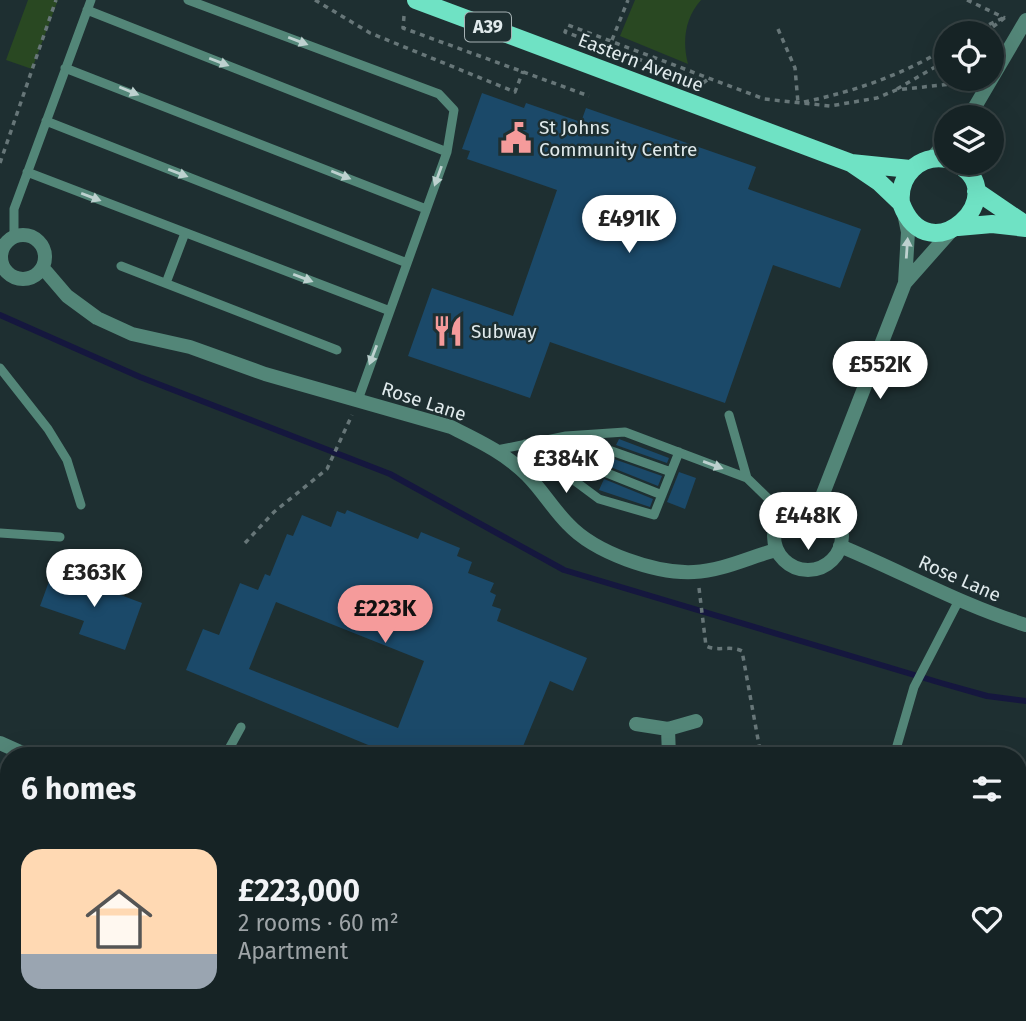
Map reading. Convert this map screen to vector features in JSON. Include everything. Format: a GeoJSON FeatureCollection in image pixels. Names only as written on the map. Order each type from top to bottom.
{"type":"FeatureCollection","features":[{"type":"Feature","properties":{"kind":"main road","name":"Eastern Avenue"},"geometry":{"type":"LineString","coordinates":[[411,5],[851,163],[910,169]]}},
{"type":"Feature","properties":{"kind":"main road"},"geometry":{"type":"LineString","coordinates":[[903,208],[905,177],[910,169],[934,160]]}},
{"type":"Feature","properties":{"kind":"main road","name":"Eastern Avenue"},"geometry":{"type":"LineString","coordinates":[[851,163],[879,182],[916,226],[934,233],[955,229]]}},
{"type":"Feature","properties":{"kind":"main road"},"geometry":{"type":"LineString","coordinates":[[968,175],[976,191],[1026,226]]}},
{"type":"Feature","properties":{"kind":"main road"},"geometry":{"type":"LineString","coordinates":[[955,229],[973,210],[976,191]]}},
{"type":"Feature","properties":{"kind":"main road"},"geometry":{"type":"LineString","coordinates":[[955,229],[992,224],[1026,226]]}},
{"type":"Feature","properties":{"kind":"street"},"geometry":{"type":"LineString","coordinates":[[1004,61],[1026,20]]}},
{"type":"Feature","properties":{"kind":"street"},"geometry":{"type":"LineString","coordinates":[[819,504],[905,284],[908,232],[903,208]]}},
{"type":"Feature","properties":{"kind":"street"},"geometry":{"type":"LineString","coordinates":[[905,284],[955,229]]}},
{"type":"Feature","properties":{"kind":"street"},"geometry":{"type":"LineString","coordinates":[[14,236],[32,236],[38,240],[46,254],[43,268],[27,279],[15,277],[3,267],[1,248],[14,236]]}},
{"type":"Feature","properties":{"kind":"street","name":"Rose Lane"},"geometry":{"type":"LineString","coordinates":[[43,268],[67,296],[97,318],[132,334],[190,348],[265,374],[451,427],[496,450],[527,476],[570,527],[622,559],[656,569],[695,572],[776,550]]}},
{"type":"Feature","properties":{"kind":"street"},"geometry":{"type":"LineString","coordinates":[[803,503],[819,504],[832,512],[840,524],[840,546],[827,564],[802,570],[786,562],[776,550],[774,536],[776,523],[783,513],[803,503]]}},
{"type":"Feature","properties":{"kind":"street","name":"Rose Lane"},"geometry":{"type":"LineString","coordinates":[[840,546],[889,566],[958,602],[1026,625]]}},
{"type":"Feature","properties":{"kind":"street"},"geometry":{"type":"LineString","coordinates":[[636,724],[668,729],[696,721]]}},
{"type":"Feature","properties":{"kind":"street"},"geometry":{"type":"LineString","coordinates":[[668,729],[669,747]]}},
{"type":"Feature","properties":{"kind":"lane"},"geometry":{"type":"LineString","coordinates":[[188,0],[439,94],[454,110],[447,152],[358,400]]}},
{"type":"Feature","properties":{"kind":"lane"},"geometry":{"type":"LineString","coordinates":[[14,236],[14,209],[89,5],[447,152]]}},
{"type":"Feature","properties":{"kind":"lane"},"geometry":{"type":"LineString","coordinates":[[65,68],[426,209]]}},
{"type":"Feature","properties":{"kind":"lane"},"geometry":{"type":"LineString","coordinates":[[46,121],[407,262]]}},
{"type":"Feature","properties":{"kind":"lane"},"geometry":{"type":"LineString","coordinates":[[27,172],[390,311]]}},
{"type":"Feature","properties":{"kind":"lane"},"geometry":{"type":"LineString","coordinates":[[166,284],[186,233]]}},
{"type":"Feature","properties":{"kind":"lane"},"geometry":{"type":"LineString","coordinates":[[121,266],[337,350]]}},
{"type":"Feature","properties":{"kind":"lane"},"geometry":{"type":"LineString","coordinates":[[0,368],[48,429],[67,460],[81,505]]}},
{"type":"Feature","properties":{"kind":"lane"},"geometry":{"type":"LineString","coordinates":[[729,415],[747,478]]}},
{"type":"Feature","properties":{"kind":"lane"},"geometry":{"type":"LineString","coordinates":[[496,450],[570,436],[625,432],[747,478],[783,513]]}},
{"type":"Feature","properties":{"kind":"lane"},"geometry":{"type":"LineString","coordinates":[[570,436],[671,472]]}},
{"type":"Feature","properties":{"kind":"lane"},"geometry":{"type":"LineString","coordinates":[[529,444],[599,499],[654,515],[679,452]]}},
{"type":"Feature","properties":{"kind":"lane"},"geometry":{"type":"LineString","coordinates":[[529,444],[662,495]]}},
{"type":"Feature","properties":{"kind":"lane"},"geometry":{"type":"LineString","coordinates":[[0,533],[60,537]]}},
{"type":"Feature","properties":{"kind":"lane"},"geometry":{"type":"LineString","coordinates":[[897,747],[914,687],[958,602]]}},
{"type":"Feature","properties":{"kind":"lane"},"geometry":{"type":"LineString","coordinates":[[230,747],[241,727]]}},
{"type":"Feature","properties":{"kind":"path"},"geometry":{"type":"LineString","coordinates":[[0,163],[56,0]]}},
{"type":"Feature","properties":{"kind":"path"},"geometry":{"type":"LineString","coordinates":[[315,0],[370,33],[515,92],[523,71]]}},
{"type":"Feature","properties":{"kind":"path"},"geometry":{"type":"LineString","coordinates":[[612,40],[628,0]]}},
{"type":"Feature","properties":{"kind":"path"},"geometry":{"type":"LineString","coordinates":[[967,0],[1005,18]]}},
{"type":"Feature","properties":{"kind":"path"},"geometry":{"type":"LineString","coordinates":[[411,5],[403,28],[589,96]]}},
{"type":"Feature","properties":{"kind":"path"},"geometry":{"type":"LineString","coordinates":[[998,21],[1005,18]]}},
{"type":"Feature","properties":{"kind":"path"},"geometry":{"type":"LineString","coordinates":[[1001,21],[1005,18]]}},
{"type":"Feature","properties":{"kind":"path"},"geometry":{"type":"LineString","coordinates":[[707,79],[703,83],[565,32],[568,25],[764,99],[798,103],[830,106],[877,98],[934,68]]}},
{"type":"Feature","properties":{"kind":"path"},"geometry":{"type":"LineString","coordinates":[[778,29],[795,68],[798,103]]}},
{"type":"Feature","properties":{"kind":"path"},"geometry":{"type":"LineString","coordinates":[[798,103],[874,84],[907,71],[934,55]]}},
{"type":"Feature","properties":{"kind":"path"},"geometry":{"type":"LineString","coordinates":[[896,90],[934,86]]}},
{"type":"Feature","properties":{"kind":"path"},"geometry":{"type":"LineString","coordinates":[[244,543],[274,512],[327,468],[358,400]]}},
{"type":"Feature","properties":{"kind":"path"},"geometry":{"type":"LineString","coordinates":[[702,605],[706,646],[713,650],[736,648],[742,651],[759,747]]}},
{"type":"Feature","properties":{"kind":"green space"},"geometry":{"type":"Polygon","coordinates":[[[28,0],[58,0],[32,69],[6,60],[28,0]]]}},
{"type":"Feature","properties":{"kind":"green space"},"geometry":{"type":"Polygon","coordinates":[[[635,0],[701,0],[691,14],[686,30],[688,64],[620,36],[635,0]]]}},
{"type":"Feature","properties":{"kind":"building"},"geometry":{"type":"Polygon","coordinates":[[[482,93],[524,108],[526,103],[581,122],[586,108],[756,167],[748,189],[861,229],[840,288],[773,265],[725,403],[550,342],[530,398],[408,356],[432,288],[513,316],[557,190],[467,159],[470,151],[462,149],[482,93]]]}},
{"type":"Feature","properties":{"kind":"building"},"geometry":{"type":"Polygon","coordinates":[[[619,439],[669,458],[667,463],[616,445],[619,439]]]}},
{"type":"Feature","properties":{"kind":"building"},"geometry":{"type":"Polygon","coordinates":[[[611,458],[662,476],[658,486],[608,466],[611,458]]]}},
{"type":"Feature","properties":{"kind":"building"},"geometry":{"type":"Polygon","coordinates":[[[679,472],[696,478],[685,509],[667,502],[679,472]]]}},
{"type":"Feature","properties":{"kind":"building"},"geometry":{"type":"Polygon","coordinates":[[[604,479],[653,499],[650,507],[599,490],[604,479]]]}},
{"type":"Feature","properties":{"kind":"building"},"geometry":{"type":"Polygon","coordinates":[[[347,510],[418,539],[421,532],[460,548],[457,556],[472,562],[468,573],[494,583],[490,592],[496,595],[492,606],[501,609],[497,621],[587,658],[573,691],[550,681],[523,747],[373,747],[186,670],[203,629],[219,635],[240,583],[258,590],[265,574],[270,576],[287,534],[293,536],[302,515],[331,527],[337,511],[345,514],[347,510]],[[276,602],[249,669],[398,728],[424,661],[276,602]]]}},
{"type":"Feature","properties":{"kind":"building"},"geometry":{"type":"Polygon","coordinates":[[[70,572],[95,580],[94,585],[142,603],[125,650],[79,634],[84,621],[40,606],[51,576],[67,582],[70,572]]]}},
{"type":"Feature","properties":{"kind":"waterway"},"geometry":{"type":"LineString","coordinates":[[0,315],[140,377],[390,474],[564,570],[941,683],[987,696],[1026,701]]}},
{"type":"Feature","properties":{"kind":"place","name":"St Johns Community Centre"},"geometry":{"type":"Point","coordinates":[516,138]}},
{"type":"Feature","properties":{"kind":"place","name":"Subway"},"geometry":{"type":"Point","coordinates":[448,331]}}]}
